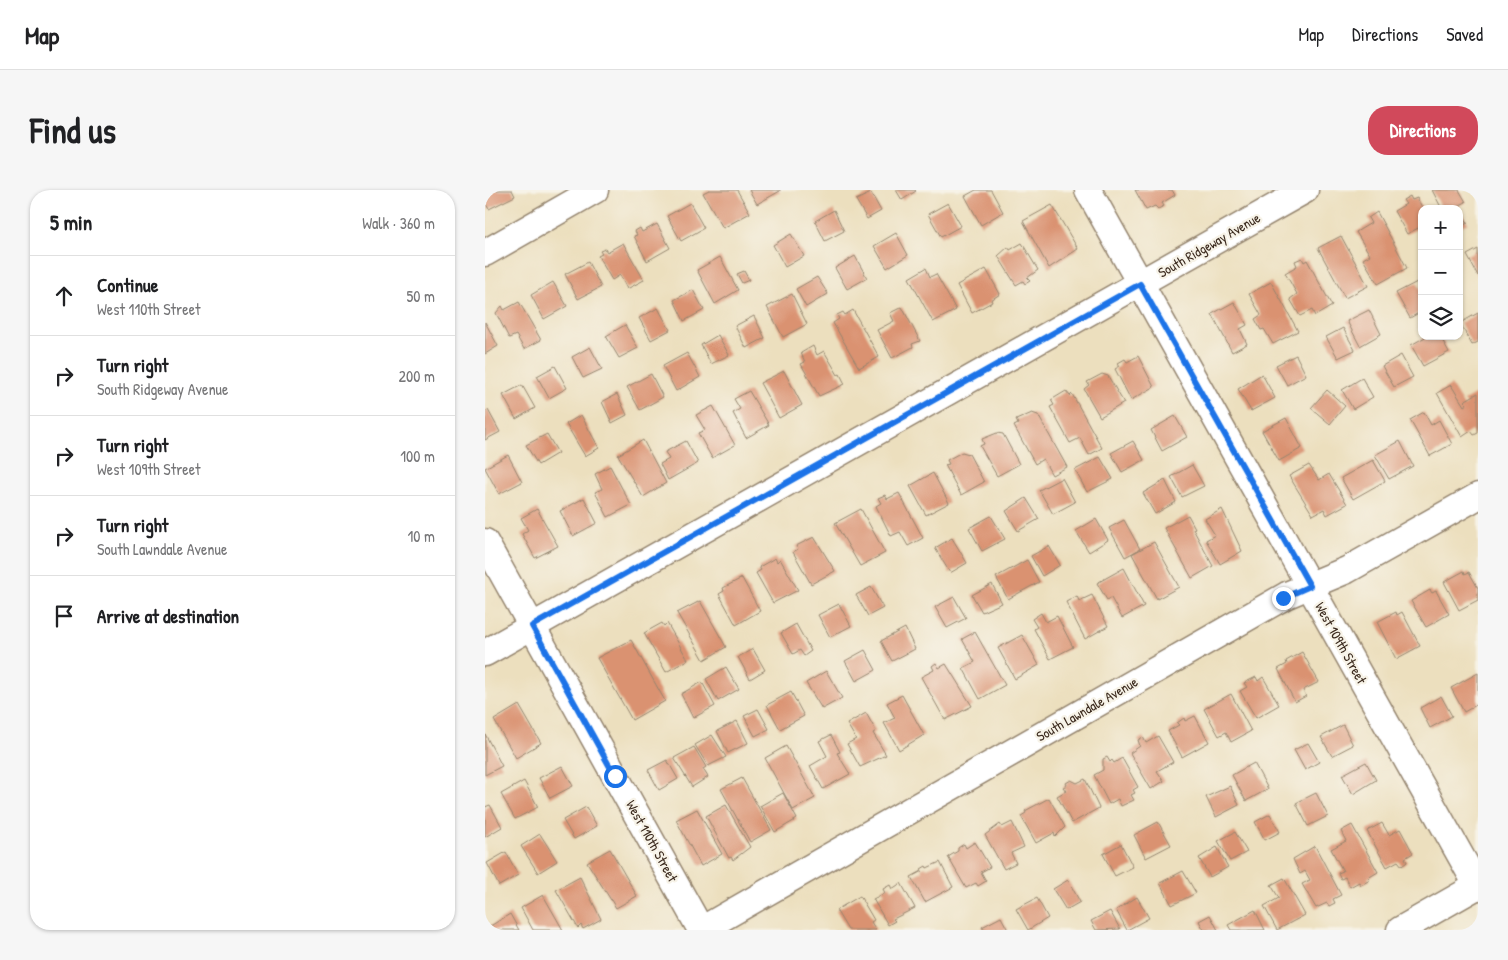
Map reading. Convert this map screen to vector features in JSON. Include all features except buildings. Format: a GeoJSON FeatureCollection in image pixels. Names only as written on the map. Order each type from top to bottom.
{"type":"FeatureCollection","features":[{"type":"Feature","properties":{"kind":"street"},"geometry":{"type":"LineString","coordinates":[[485,253],[595,190]]}},
{"type":"Feature","properties":{"kind":"street","name":"West 109th Street"},"geometry":{"type":"LineString","coordinates":[[1088,190],[1478,886]]}},
{"type":"Feature","properties":{"kind":"street","name":"South Ridgeway Avenue"},"geometry":{"type":"LineString","coordinates":[[485,653],[1305,190]]}},
{"type":"Feature","properties":{"kind":"street","name":"South Lawndale Avenue"},"geometry":{"type":"LineString","coordinates":[[701,930],[1287,595],[1347,570],[1478,496]]}},
{"type":"Feature","properties":{"kind":"street","name":"West 110th Street"},"geometry":{"type":"LineString","coordinates":[[485,542],[701,930]]}},
{"type":"Feature","properties":{"kind":"street"},"geometry":{"type":"LineString","coordinates":[[1400,930],[1478,886]]}},
{"type":"Feature","properties":{"kind":"route"},"geometry":{"type":"LineString","coordinates":[[615,776],[532,626],[1140,284],[1310,586],[1283,598]]}}]}
